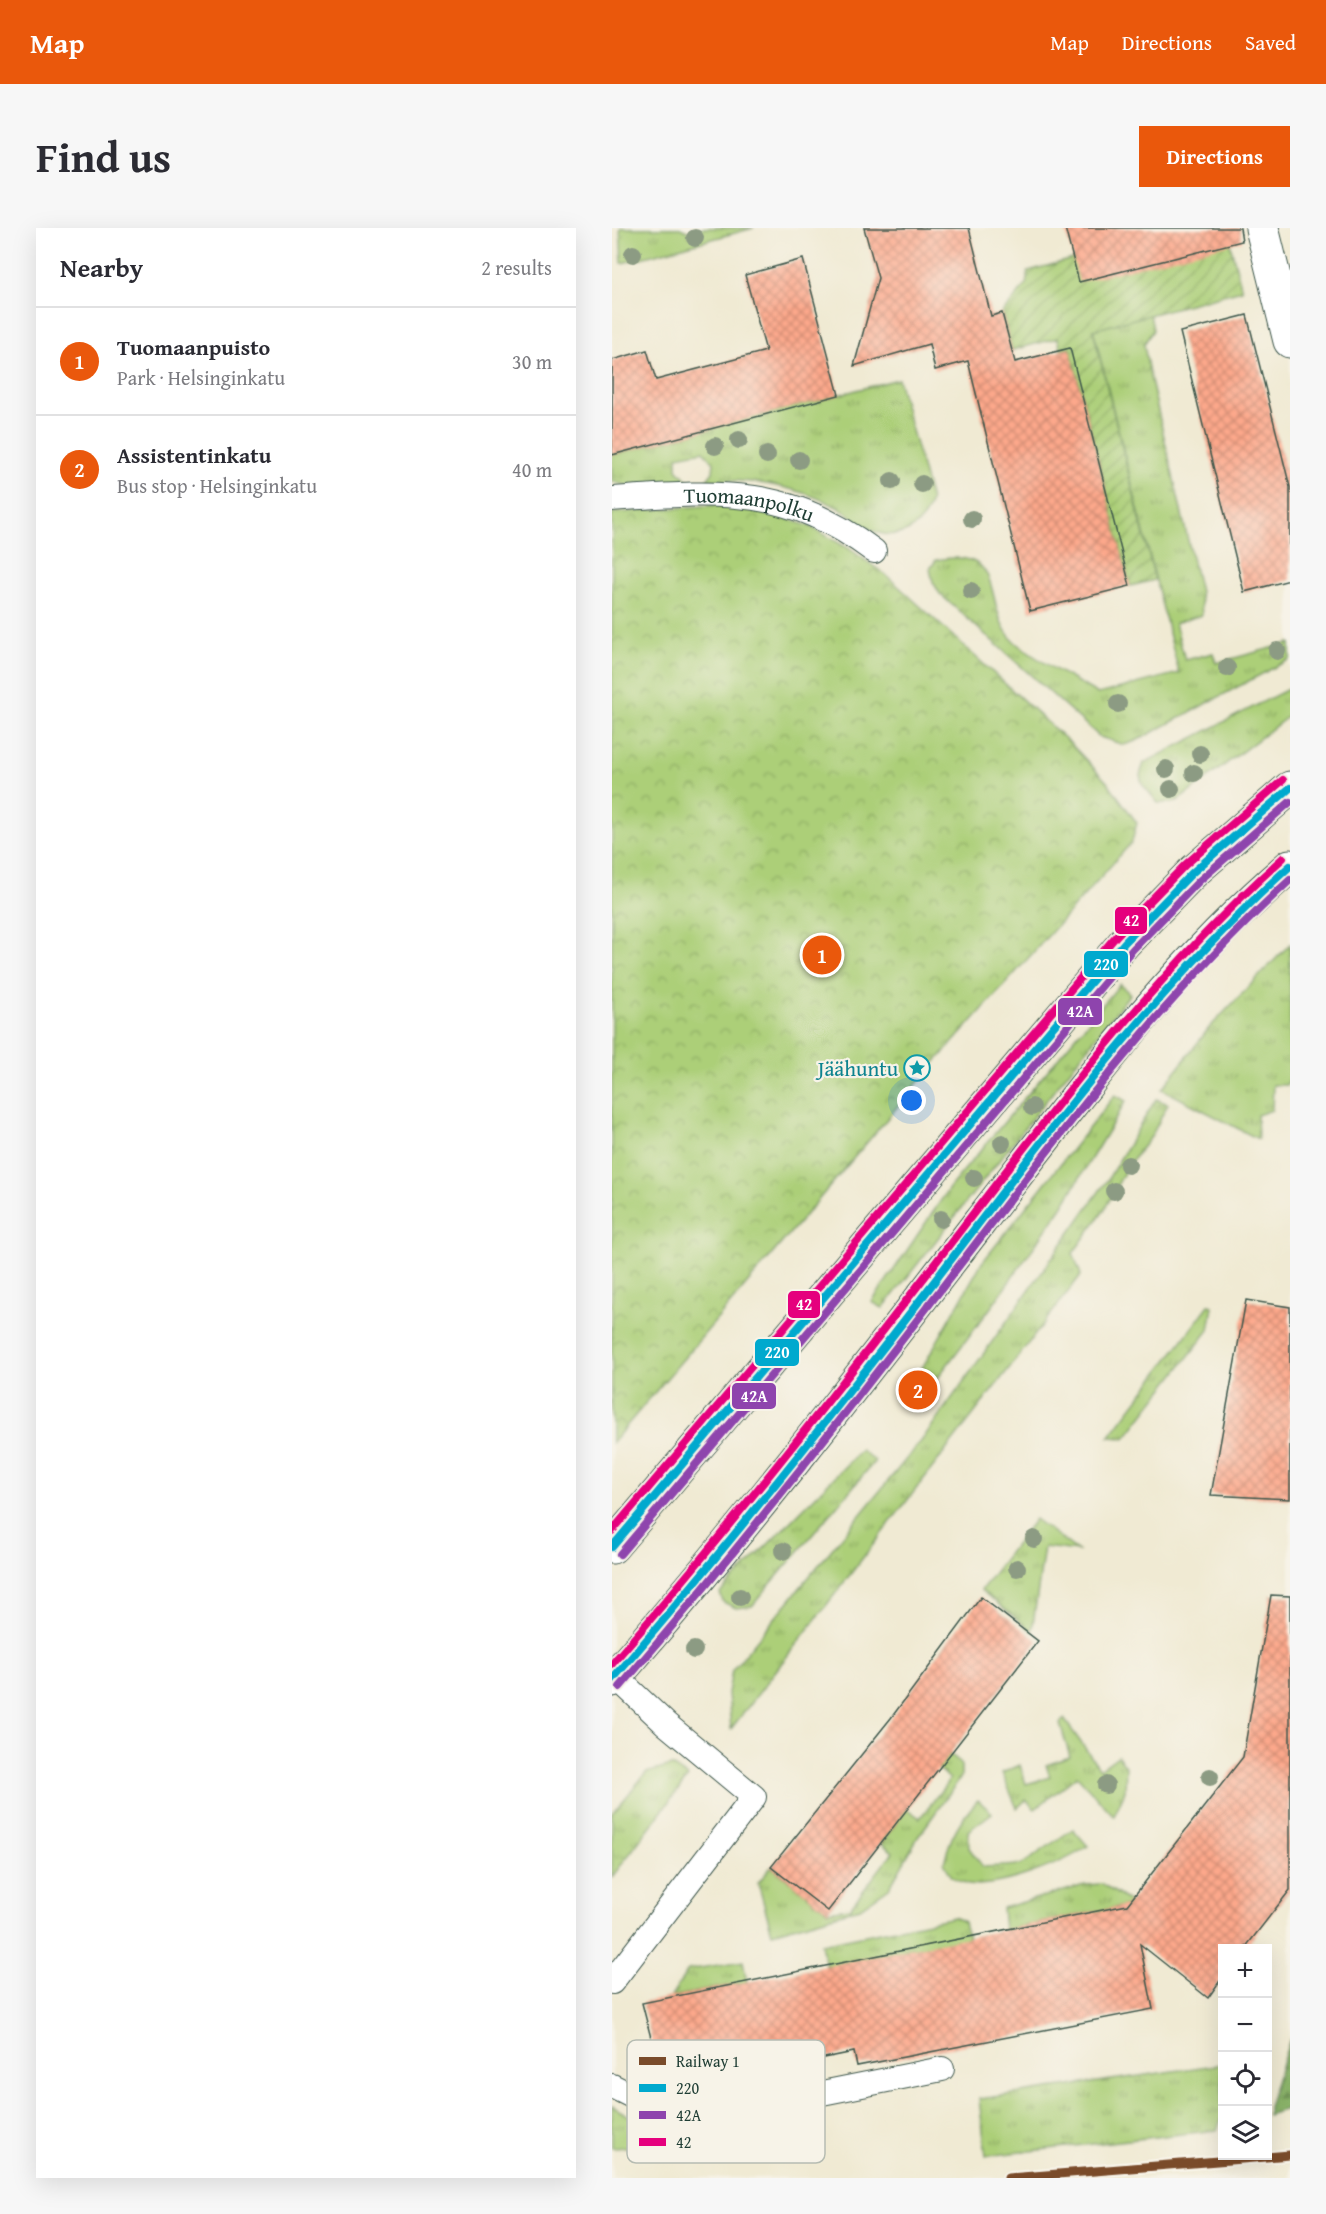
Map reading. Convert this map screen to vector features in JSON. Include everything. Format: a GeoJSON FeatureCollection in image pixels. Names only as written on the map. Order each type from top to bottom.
{"type":"FeatureCollection","features":[{"type":"Feature","properties":{"kind":"main road"},"geometry":{"type":"LineString","coordinates":[[1262,228],[1290,341]]}},
{"type":"Feature","properties":{"kind":"main road"},"geometry":{"type":"LineString","coordinates":[[612,1547],[1125,942],[1192,873],[1290,788]]}},
{"type":"Feature","properties":{"kind":"main road"},"geometry":{"type":"LineString","coordinates":[[613,1676],[795,1462],[1101,1065],[1204,947],[1290,866]]}},
{"type":"Feature","properties":{"kind":"lane","name":"Tuomaanpolku"},"geometry":{"type":"LineString","coordinates":[[612,499],[705,493],[773,500],[817,515],[853,535],[874,551]]}},
{"type":"Feature","properties":{"kind":"lane"},"geometry":{"type":"LineString","coordinates":[[612,1982],[754,1797],[666,1725],[613,1676]]}},
{"type":"Feature","properties":{"kind":"lane"},"geometry":{"type":"LineString","coordinates":[[825,2092],[942,2069]]}},
{"type":"Feature","properties":{"kind":"lane"},"geometry":{"type":"LineString","coordinates":[[612,2086],[627,2094]]}},
{"type":"Feature","properties":{"kind":"green space"},"geometry":{"type":"Polygon","coordinates":[[[620,228],[680,228],[689,232],[703,228],[754,228],[622,263],[620,228]]]}},
{"type":"Feature","properties":{"kind":"green space"},"geometry":{"type":"Polygon","coordinates":[[[1230,243],[1242,290],[1093,330],[1155,580],[1130,586],[1070,348],[1061,350],[1058,338],[1012,350],[1002,313],[1026,285],[1028,271],[1073,259],[1230,243]]]}},
{"type":"Feature","properties":{"kind":"green space"},"geometry":{"type":"Polygon","coordinates":[[[1150,314],[1153,330],[1144,344],[1148,368],[1200,592],[1202,615],[1175,623],[1185,660],[1213,653],[1216,663],[1290,643],[1290,659],[1136,741],[1124,745],[1100,737],[940,594],[933,582],[930,569],[936,560],[960,558],[975,562],[985,571],[1005,630],[1016,643],[1046,664],[1098,694],[1179,673],[1093,329],[1150,314]]]}},
{"type":"Feature","properties":{"kind":"green space"},"geometry":{"type":"Polygon","coordinates":[[[898,379],[931,500],[925,515],[908,531],[893,535],[878,533],[837,507],[790,489],[740,481],[707,480],[713,472],[714,462],[703,451],[677,456],[677,469],[687,480],[626,485],[612,482],[612,455],[898,379]]]}},
{"type":"Feature","properties":{"kind":"green space"},"geometry":{"type":"Polygon","coordinates":[[[716,505],[762,511],[809,526],[848,548],[886,575],[1069,742],[1109,784],[1137,823],[1132,842],[931,1067],[612,1443],[612,513],[716,505]]]}},
{"type":"Feature","properties":{"kind":"green space"},"geometry":{"type":"Polygon","coordinates":[[[1290,688],[1290,715],[1180,799],[1173,803],[1158,803],[1142,784],[1140,775],[1144,763],[1290,688]]]}},
{"type":"Feature","properties":{"kind":"green space"},"geometry":{"type":"Polygon","coordinates":[[[1290,944],[1290,1079],[1286,1085],[1273,1085],[1272,1110],[1257,1115],[1258,1139],[1162,1089],[1209,1028],[1290,944]]]}},
{"type":"Feature","properties":{"kind":"green space"},"geometry":{"type":"Polygon","coordinates":[[[1120,984],[1130,994],[883,1308],[872,1302],[950,1187],[1120,984]]]}},
{"type":"Feature","properties":{"kind":"green space"},"geometry":{"type":"Polygon","coordinates":[[[1115,1095],[1126,1101],[1062,1207],[992,1306],[935,1381],[921,1370],[981,1264],[1115,1095]]]}},
{"type":"Feature","properties":{"kind":"green space"},"geometry":{"type":"Polygon","coordinates":[[[1156,1099],[1168,1104],[1151,1137],[1128,1165],[1103,1212],[1073,1253],[1081,1275],[731,1729],[728,1693],[732,1670],[922,1440],[1108,1179],[1156,1099]]]}},
{"type":"Feature","properties":{"kind":"green space"},"geometry":{"type":"Polygon","coordinates":[[[1209,1305],[1213,1306],[1209,1330],[1125,1438],[1109,1437],[1209,1305]]]}},
{"type":"Feature","properties":{"kind":"green space"},"geometry":{"type":"Polygon","coordinates":[[[861,1450],[875,1461],[752,1606],[736,1608],[723,1602],[720,1593],[861,1450]]]}},
{"type":"Feature","properties":{"kind":"green space"},"geometry":{"type":"Polygon","coordinates":[[[1035,1519],[1078,1551],[1044,1547],[1032,1631],[981,1590],[1035,1519]]]}},
{"type":"Feature","properties":{"kind":"green space"},"geometry":{"type":"Polygon","coordinates":[[[1064,1719],[1100,1769],[1118,1756],[1126,1766],[1125,1791],[1114,1816],[1077,1776],[1035,1809],[1026,1800],[1017,1808],[1002,1773],[1020,1765],[1026,1784],[1050,1777],[1046,1765],[1070,1757],[1060,1723],[1064,1719]]]}},
{"type":"Feature","properties":{"kind":"green space"},"geometry":{"type":"Polygon","coordinates":[[[950,1754],[961,1763],[961,1777],[918,1837],[889,1888],[860,1908],[772,1933],[758,1883],[771,1867],[828,1911],[850,1908],[893,1852],[881,1843],[907,1809],[920,1818],[950,1779],[938,1769],[950,1754]]]}},
{"type":"Feature","properties":{"kind":"green space"},"geometry":{"type":"Polygon","coordinates":[[[672,1766],[688,1777],[612,1877],[612,1814],[646,1773],[672,1766]]]}},
{"type":"Feature","properties":{"kind":"green space"},"geometry":{"type":"Polygon","coordinates":[[[978,1800],[992,1813],[968,1831],[969,1848],[983,1867],[1021,1865],[1073,1829],[1088,1846],[1064,1860],[1014,1879],[982,1884],[963,1882],[952,1877],[944,1863],[956,1829],[978,1800]]]}},
{"type":"Feature","properties":{"kind":"green space"},"geometry":{"type":"Polygon","coordinates":[[[1102,1884],[1133,1904],[1004,1930],[1002,1908],[1085,1885],[1102,1884]]]}},
{"type":"Feature","properties":{"kind":"green space"},"geometry":{"type":"Polygon","coordinates":[[[954,1917],[964,1922],[968,1938],[826,1966],[821,1944],[954,1917]]]}},
{"type":"Feature","properties":{"kind":"green space"},"geometry":{"type":"Polygon","coordinates":[[[743,1961],[747,1982],[671,1997],[688,1970],[743,1961]]]}},
{"type":"Feature","properties":{"kind":"green space"},"geometry":{"type":"Polygon","coordinates":[[[1290,2039],[1290,2108],[1272,2114],[1272,2094],[1290,2039]]]}},
{"type":"Feature","properties":{"kind":"green space"},"geometry":{"type":"Polygon","coordinates":[[[1218,2065],[1217,2130],[986,2156],[979,2099],[1218,2065]]]}},
{"type":"Feature","properties":{"kind":"green space"},"geometry":{"type":"Polygon","coordinates":[[[612,2106],[627,2115],[627,2147],[612,2148],[612,2106]]]}},
{"type":"Feature","properties":{"kind":"building"},"geometry":{"type":"Polygon","coordinates":[[[864,228],[969,228],[991,316],[1002,313],[1015,362],[1070,348],[1130,586],[1030,611],[968,361],[935,370],[929,344],[854,366],[878,278],[864,228]]]}},
{"type":"Feature","properties":{"kind":"building"},"geometry":{"type":"Polygon","coordinates":[[[1065,228],[1240,228],[1242,241],[1079,282],[1065,228]]]}},
{"type":"Feature","properties":{"kind":"building"},"geometry":{"type":"Polygon","coordinates":[[[803,259],[839,395],[612,455],[612,360],[647,350],[656,380],[766,351],[745,275],[803,259]]]}},
{"type":"Feature","properties":{"kind":"building"},"geometry":{"type":"Polygon","coordinates":[[[1247,315],[1290,487],[1290,580],[1244,592],[1180,332],[1247,315]]]}},
{"type":"Feature","properties":{"kind":"building"},"geometry":{"type":"Polygon","coordinates":[[[1246,1300],[1290,1307],[1290,1499],[1211,1495],[1246,1300]]]}},
{"type":"Feature","properties":{"kind":"building"},"geometry":{"type":"Polygon","coordinates":[[[1271,1595],[1290,1596],[1290,1890],[1248,1944],[1218,1944],[1218,1984],[1208,1998],[1140,1944],[1153,2009],[857,2066],[854,2052],[825,2058],[825,2040],[651,2040],[642,2003],[1127,1905],[1243,1757],[1271,1595]]]}},
{"type":"Feature","properties":{"kind":"building"},"geometry":{"type":"Polygon","coordinates":[[[981,1597],[1038,1641],[828,1911],[771,1867],[891,1718],[981,1597]]]}},
{"type":"Feature","properties":{"kind":"rail line","name":"1"},"geometry":{"type":"LineString","coordinates":[[1008,2178],[1290,2155]]}},
{"type":"Feature","properties":{"kind":"transit line","name":"42"},"geometry":{"type":"LineString","coordinates":[[612,1531],[1117,935],[1185,865],[1283,780]]}},
{"type":"Feature","properties":{"kind":"transit line","name":"220"},"geometry":{"type":"LineString","coordinates":[[612,1547],[1125,942],[1192,873],[1290,788]]}},
{"type":"Feature","properties":{"kind":"transit line","name":"42A"},"geometry":{"type":"LineString","coordinates":[[620,1554],[1133,949],[1199,881],[1290,802]]}},
{"type":"Feature","properties":{"kind":"transit line","name":"42"},"geometry":{"type":"LineString","coordinates":[[612,1664],[776,1467],[1099,1054],[1187,953],[1283,858]]}},
{"type":"Feature","properties":{"kind":"transit line","name":"220"},"geometry":{"type":"LineString","coordinates":[[612,1680],[778,1482],[1104,1064],[1193,962],[1290,866]]}},
{"type":"Feature","properties":{"kind":"transit line","name":"42A"},"geometry":{"type":"LineString","coordinates":[[620,1687],[788,1484],[1112,1070],[1198,972],[1290,880]]}},
{"type":"Feature","properties":{"kind":"place","name":"Tuomaanpuisto"},"geometry":{"type":"Point","coordinates":[822,955]}},
{"type":"Feature","properties":{"kind":"place","name":"Jäähuntu"},"geometry":{"type":"Point","coordinates":[917,1068]}},
{"type":"Feature","properties":{"kind":"place","name":"Assistentinkatu"},"geometry":{"type":"Point","coordinates":[918,1390]}}]}
